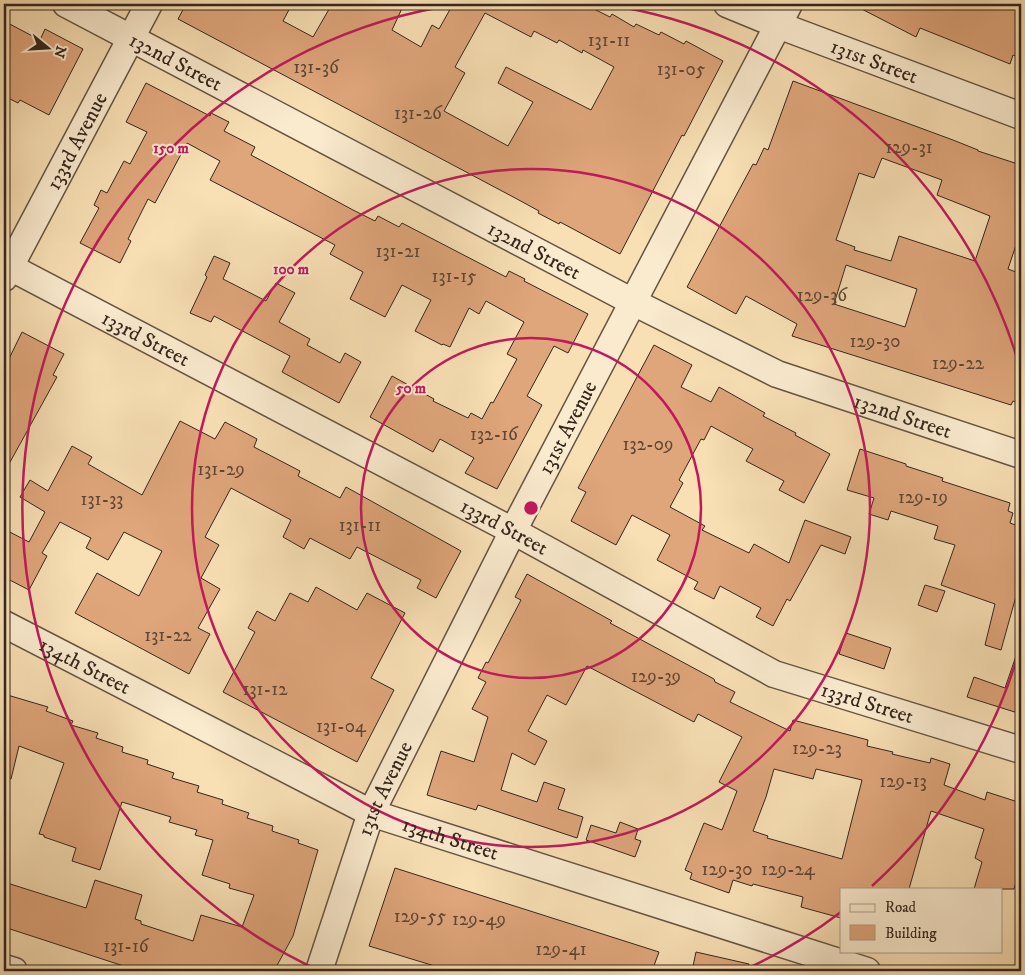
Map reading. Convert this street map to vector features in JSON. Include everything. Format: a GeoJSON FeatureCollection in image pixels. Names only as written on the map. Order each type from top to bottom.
{"type":"FeatureCollection","features":[{"type":"Feature","properties":{"kind":"street","name":"132nd Street"},"geometry":{"type":"LineString","coordinates":[[66,4],[633,302],[777,374],[1021,455]]}},
{"type":"Feature","properties":{"kind":"street","name":"133rd Avenue"},"geometry":{"type":"LineString","coordinates":[[6,269],[149,4]]}},
{"type":"Feature","properties":{"kind":"street","name":"131st Street"},"geometry":{"type":"LineString","coordinates":[[727,4],[783,15],[1021,116]]}},
{"type":"Feature","properties":{"kind":"street","name":"131st Avenue"},"geometry":{"type":"LineString","coordinates":[[319,971],[371,813],[513,531],[783,15]]}},
{"type":"Feature","properties":{"kind":"street","name":"133rd Street"},"geometry":{"type":"LineString","coordinates":[[6,269],[513,531],[774,674],[1021,750]]}},
{"type":"Feature","properties":{"kind":"street","name":"134th Street"},"geometry":{"type":"LineString","coordinates":[[4,624],[371,813],[867,971]]}},
{"type":"Feature","properties":{"kind":"street"},"geometry":{"type":"LineString","coordinates":[[4,968],[14,971]]}},
{"type":"Feature","properties":{"kind":"building"},"geometry":{"type":"Polygon","coordinates":[[[186,4],[292,4],[283,21],[313,37],[332,4],[404,4],[392,30],[421,47],[432,25],[439,29],[453,4],[584,4],[610,17],[612,14],[634,27],[636,24],[659,35],[661,32],[684,44],[686,41],[723,61],[620,254],[560,222],[559,224],[538,213],[539,211],[517,199],[178,19],[186,4]],[[485,13],[455,67],[465,73],[444,111],[508,146],[533,102],[498,83],[506,67],[591,110],[614,67],[583,50],[582,53],[559,40],[557,43],[534,31],[531,37],[485,13]]]}},
{"type":"Feature","properties":{"kind":"building"},"geometry":{"type":"Polygon","coordinates":[[[852,4],[967,4],[981,8],[982,4],[1021,4],[1021,58],[1013,55],[1010,64],[920,28],[916,37],[852,4]]]}},
{"type":"Feature","properties":{"kind":"building"},"geometry":{"type":"Polygon","coordinates":[[[4,21],[40,40],[45,29],[83,49],[49,115],[20,100],[18,103],[4,96],[4,21]]]}},
{"type":"Feature","properties":{"kind":"building"},"geometry":{"type":"Polygon","coordinates":[[[793,81],[978,151],[1021,165],[1021,230],[1008,269],[1021,274],[1021,404],[1013,401],[1011,405],[792,336],[797,324],[746,296],[736,314],[687,287],[753,164],[756,165],[764,148],[768,150],[793,81]],[[882,158],[874,178],[859,173],[836,240],[855,247],[854,250],[891,261],[899,236],[975,261],[990,216],[937,195],[942,180],[882,158]],[[846,265],[834,304],[905,327],[917,289],[846,265]]]}},
{"type":"Feature","properties":{"kind":"building"},"geometry":{"type":"Polygon","coordinates":[[[146,83],[210,116],[211,113],[229,122],[224,131],[255,147],[251,155],[353,210],[375,221],[378,216],[399,227],[402,223],[506,277],[509,271],[525,279],[524,281],[588,314],[568,353],[554,346],[527,396],[542,405],[497,489],[465,473],[474,458],[440,439],[433,452],[370,417],[392,376],[434,399],[433,401],[468,418],[471,413],[482,419],[517,359],[507,354],[524,322],[486,301],[479,314],[469,308],[450,347],[442,345],[415,331],[431,300],[402,285],[385,317],[350,299],[363,272],[330,254],[335,245],[210,180],[220,161],[187,143],[155,203],[148,199],[128,239],[131,241],[120,263],[80,243],[99,208],[94,205],[101,190],[107,193],[124,161],[130,164],[147,132],[126,122],[146,83]]]}},
{"type":"Feature","properties":{"kind":"building"},"geometry":{"type":"Polygon","coordinates":[[[214,256],[230,263],[223,279],[266,301],[276,283],[295,293],[279,322],[310,339],[307,345],[340,363],[345,353],[361,362],[339,403],[282,372],[290,356],[214,316],[211,322],[190,313],[207,277],[205,275],[214,256]]]}},
{"type":"Feature","properties":{"kind":"building"},"geometry":{"type":"Polygon","coordinates":[[[22,332],[64,354],[53,375],[57,377],[4,473],[4,369],[22,332]]]}},
{"type":"Feature","properties":{"kind":"building"},"geometry":{"type":"Polygon","coordinates":[[[654,345],[692,365],[681,387],[711,402],[719,387],[765,413],[763,416],[830,454],[804,503],[779,490],[784,481],[746,461],[753,449],[711,426],[704,440],[701,439],[679,480],[683,483],[670,507],[705,526],[702,530],[749,553],[754,544],[789,563],[805,520],[851,537],[845,554],[821,545],[790,601],[787,599],[773,626],[756,617],[761,608],[720,586],[714,599],[694,589],[698,582],[657,560],[670,535],[632,515],[616,545],[571,521],[586,492],[578,488],[654,345]]]}},
{"type":"Feature","properties":{"kind":"building"},"geometry":{"type":"Polygon","coordinates":[[[180,421],[215,439],[225,422],[257,439],[254,447],[300,471],[298,476],[340,498],[346,487],[461,551],[436,598],[417,588],[421,580],[357,547],[350,559],[310,538],[304,549],[283,537],[291,520],[231,488],[205,537],[219,545],[201,578],[220,589],[198,628],[210,634],[189,674],[75,613],[97,573],[139,596],[162,551],[124,532],[108,560],[86,548],[91,538],[60,522],[42,553],[47,556],[29,590],[4,577],[4,529],[29,542],[45,512],[20,497],[30,480],[48,491],[72,446],[92,457],[88,464],[142,495],[180,421]]]}},
{"type":"Feature","properties":{"kind":"building"},"geometry":{"type":"Polygon","coordinates":[[[860,449],[943,478],[942,481],[1010,503],[1008,511],[1013,513],[1010,523],[1021,527],[1021,590],[1018,589],[1001,650],[985,645],[995,604],[941,585],[955,545],[934,539],[938,526],[891,511],[888,520],[869,514],[874,498],[847,490],[860,449]]]}},
{"type":"Feature","properties":{"kind":"building"},"geometry":{"type":"Polygon","coordinates":[[[527,574],[612,621],[610,623],[735,692],[730,702],[790,731],[793,720],[868,740],[867,746],[893,752],[892,754],[930,763],[931,758],[950,764],[944,785],[985,800],[987,792],[1021,803],[1021,865],[1014,889],[974,888],[982,862],[975,858],[984,829],[931,811],[909,888],[840,888],[840,918],[801,907],[803,897],[753,884],[752,886],[733,880],[729,893],[690,879],[692,873],[685,870],[704,823],[722,830],[737,791],[719,782],[742,737],[698,714],[694,722],[587,666],[566,705],[547,695],[528,731],[547,741],[535,765],[512,753],[501,790],[537,802],[544,782],[565,789],[558,809],[583,817],[577,838],[478,805],[476,810],[427,795],[441,751],[474,762],[488,717],[472,709],[486,682],[478,678],[486,662],[488,663],[521,600],[515,597],[527,574]],[[774,769],[753,831],[768,836],[767,838],[842,859],[862,780],[816,769],[813,779],[774,769]]]}},
{"type":"Feature","properties":{"kind":"building"},"geometry":{"type":"Polygon","coordinates":[[[925,585],[945,591],[937,612],[918,605],[925,585]]]}},
{"type":"Feature","properties":{"kind":"building"},"geometry":{"type":"Polygon","coordinates":[[[316,587],[357,610],[367,593],[405,613],[371,678],[394,690],[357,762],[223,692],[255,632],[248,628],[257,611],[275,621],[290,593],[308,602],[316,587]]]}},
{"type":"Feature","properties":{"kind":"building"},"geometry":{"type":"Polygon","coordinates":[[[846,633],[891,648],[884,669],[839,654],[846,633]]]}},
{"type":"Feature","properties":{"kind":"building"},"geometry":{"type":"Polygon","coordinates":[[[1018,650],[1021,651],[1021,714],[967,697],[974,677],[1005,688],[1018,650]]]}},
{"type":"Feature","properties":{"kind":"building"},"geometry":{"type":"Polygon","coordinates":[[[4,694],[48,707],[46,711],[73,721],[71,725],[98,733],[96,738],[123,747],[122,752],[148,760],[147,764],[174,773],[172,778],[199,786],[197,792],[223,800],[222,804],[249,813],[247,818],[273,826],[272,831],[299,840],[298,843],[318,850],[293,936],[274,971],[139,971],[4,927],[4,882],[86,908],[95,880],[142,895],[135,919],[141,921],[141,924],[193,941],[201,915],[242,927],[254,895],[229,888],[230,884],[202,875],[213,840],[195,835],[197,830],[169,822],[171,817],[122,802],[100,870],[72,861],[76,848],[39,834],[64,763],[19,746],[11,779],[4,778],[4,694]]]}},
{"type":"Feature","properties":{"kind":"building"},"geometry":{"type":"Polygon","coordinates":[[[620,822],[638,829],[635,839],[641,841],[635,857],[586,840],[591,825],[616,833],[620,822]]]}},
{"type":"Feature","properties":{"kind":"building"},"geometry":{"type":"Polygon","coordinates":[[[395,868],[659,952],[652,971],[451,971],[369,946],[395,868]]]}},
{"type":"Feature","properties":{"kind":"building"},"geometry":{"type":"Polygon","coordinates":[[[696,952],[749,964],[748,971],[692,971],[696,952]]]}}]}
